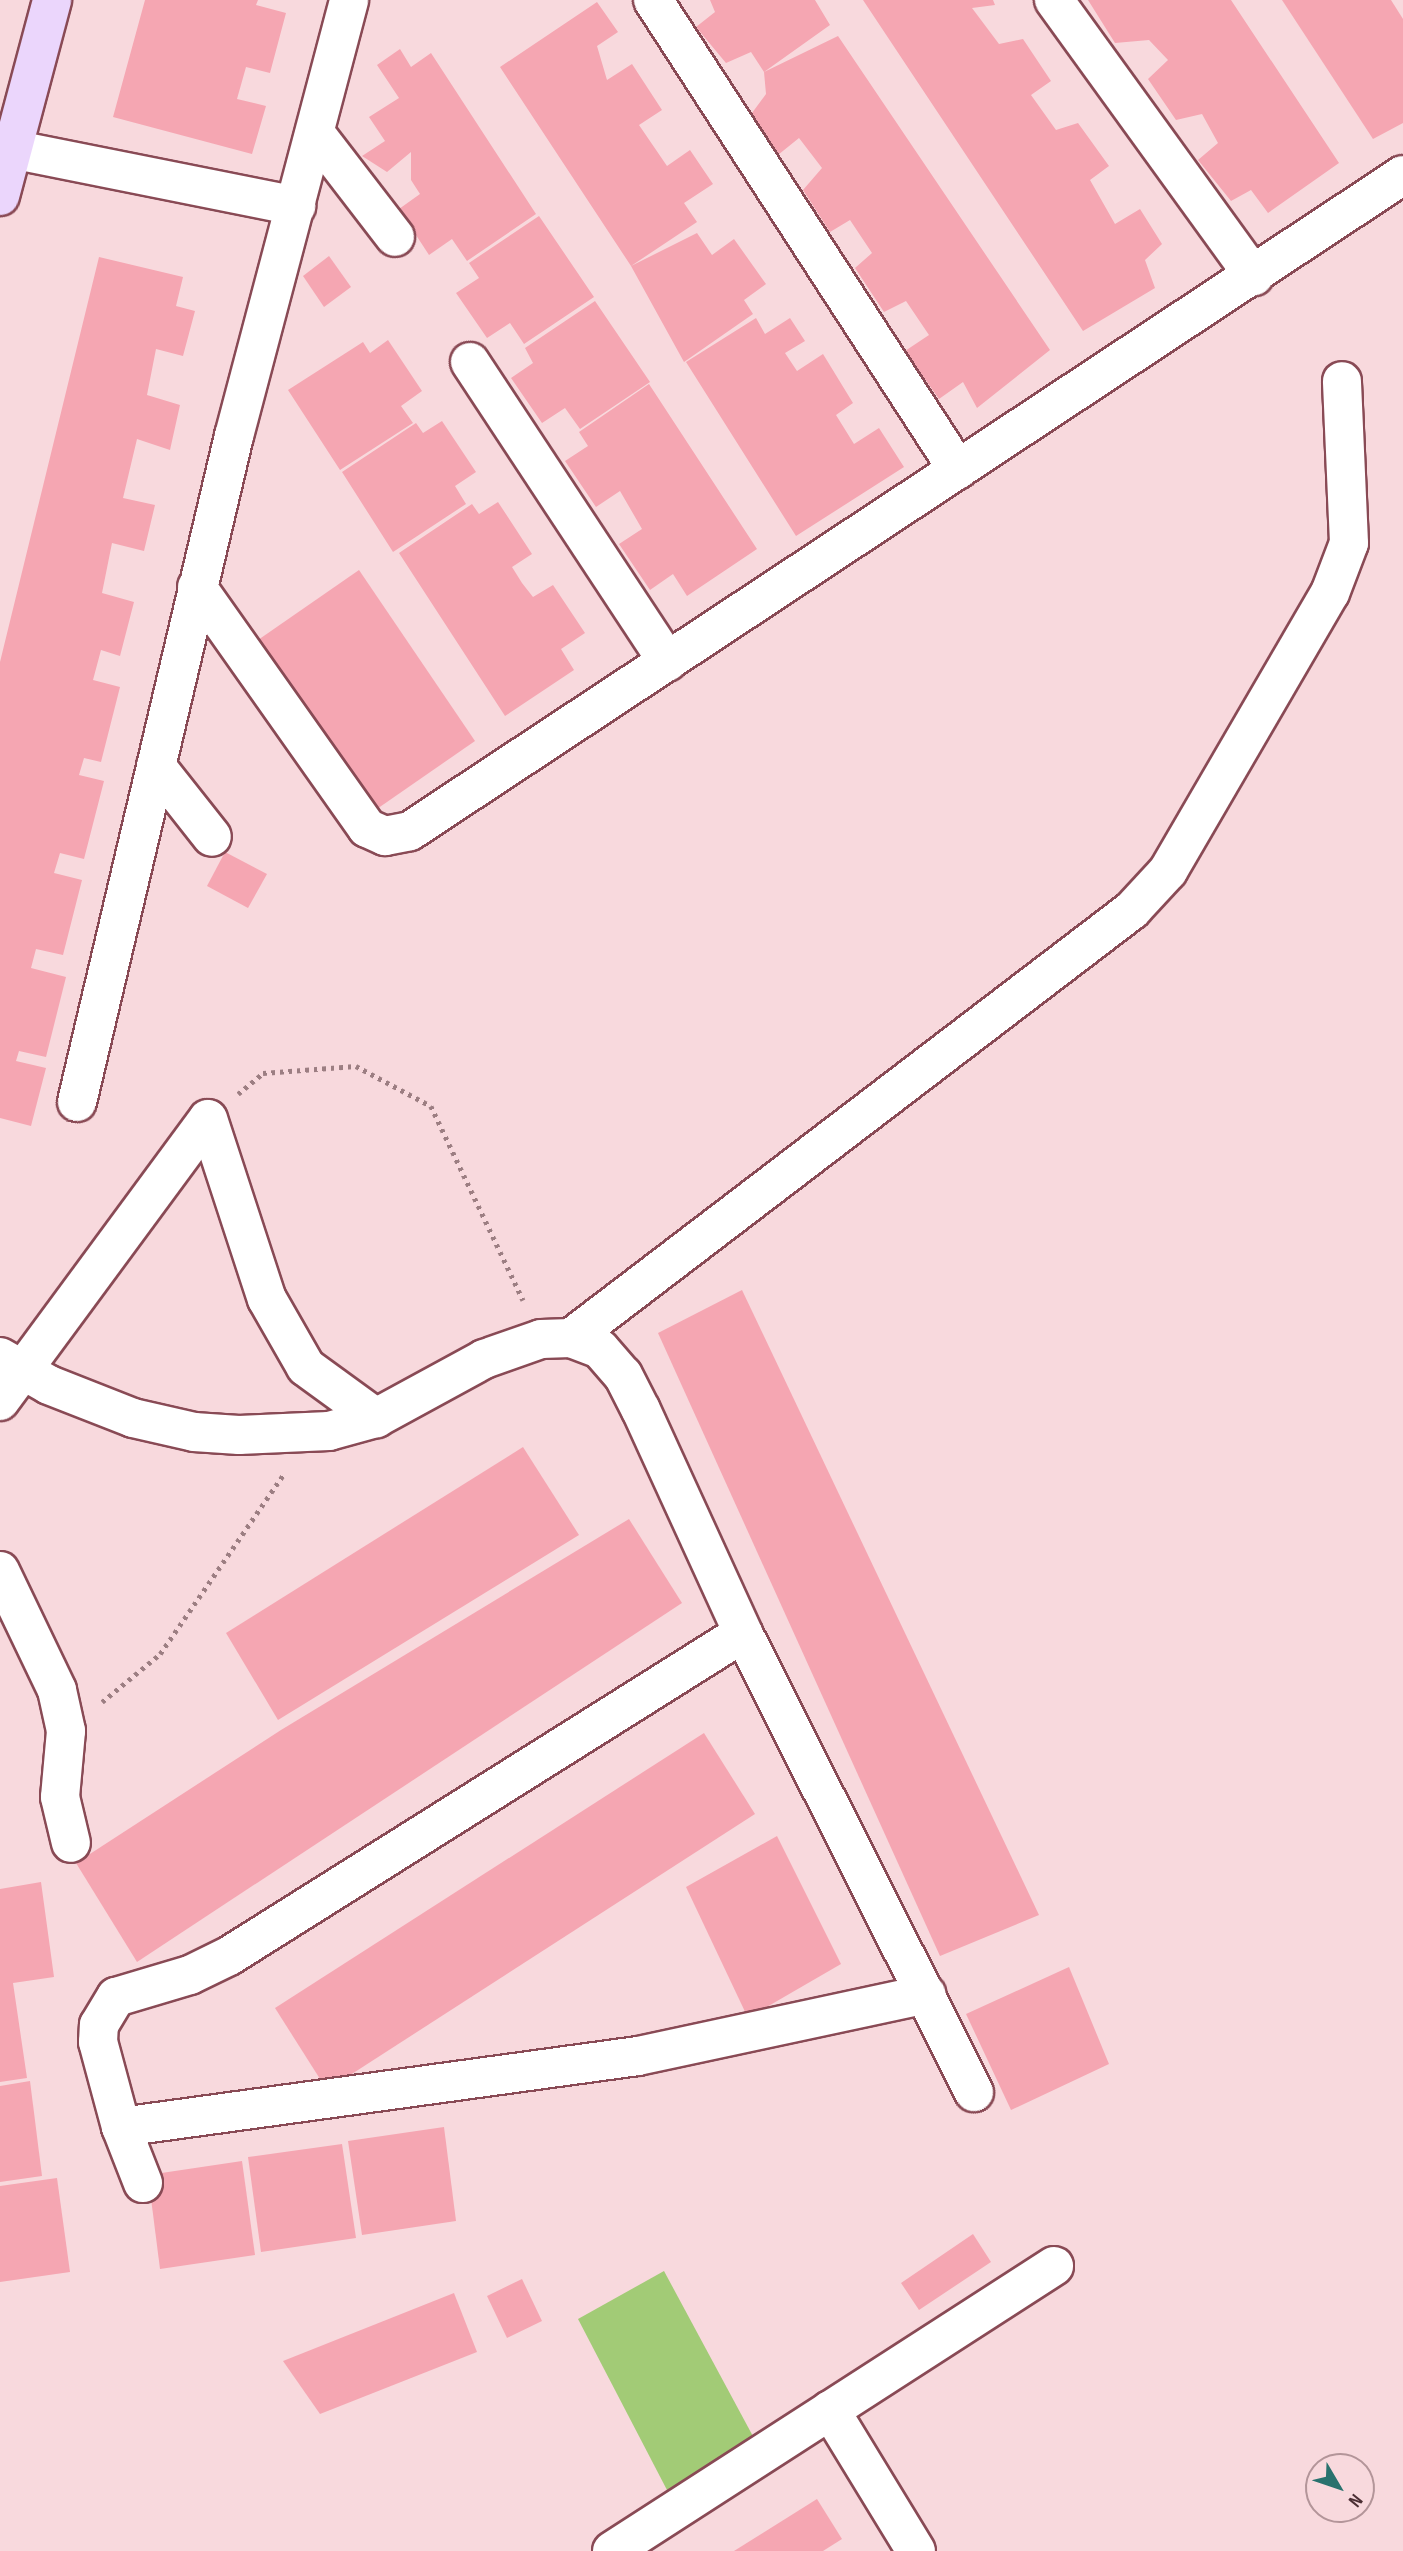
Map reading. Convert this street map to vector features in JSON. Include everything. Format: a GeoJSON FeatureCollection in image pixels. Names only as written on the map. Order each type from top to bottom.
{"type":"FeatureCollection","features":[{"type":"Feature","properties":{"kind":"main road"},"geometry":{"type":"LineString","coordinates":[[0,196],[52,0]]}},
{"type":"Feature","properties":{"kind":"street"},"geometry":{"type":"LineString","coordinates":[[77,1102],[197,587],[349,0]]}},
{"type":"Feature","properties":{"kind":"street"},"geometry":{"type":"LineString","coordinates":[[653,0],[958,470]]}},
{"type":"Feature","properties":{"kind":"street"},"geometry":{"type":"LineString","coordinates":[[1054,0],[1254,276]]}},
{"type":"Feature","properties":{"kind":"street"},"geometry":{"type":"LineString","coordinates":[[314,133],[395,237]]}},
{"type":"Feature","properties":{"kind":"street"},"geometry":{"type":"LineString","coordinates":[[11,149],[296,206]]}},
{"type":"Feature","properties":{"kind":"street"},"geometry":{"type":"LineString","coordinates":[[197,587],[367,828],[385,836],[410,831],[1403,176]]}},
{"type":"Feature","properties":{"kind":"street"},"geometry":{"type":"LineString","coordinates":[[470,362],[668,662]]}},
{"type":"Feature","properties":{"kind":"street"},"geometry":{"type":"LineString","coordinates":[[12,1364],[91,1404],[194,1432],[329,1431],[376,1418],[484,1359],[556,1338],[1132,910],[1168,871],[1202,820],[1330,593],[1349,543],[1342,381]]}},
{"type":"Feature","properties":{"kind":"street"},"geometry":{"type":"LineString","coordinates":[[156,766],[212,837]]}},
{"type":"Feature","properties":{"kind":"street"},"geometry":{"type":"LineString","coordinates":[[208,1119],[267,1299],[306,1367],[376,1418]]}},
{"type":"Feature","properties":{"kind":"street"},"geometry":{"type":"LineString","coordinates":[[0,1401],[12,1364],[208,1119]]}},
{"type":"Feature","properties":{"kind":"street"},"geometry":{"type":"LineString","coordinates":[[556,1338],[600,1349],[622,1375],[743,1633],[974,2092]]}},
{"type":"Feature","properties":{"kind":"street"},"geometry":{"type":"LineString","coordinates":[[0,1571],[45,1658],[66,1731],[60,1797],[71,1843]]}},
{"type":"Feature","properties":{"kind":"street"},"geometry":{"type":"LineString","coordinates":[[143,2183],[121,2127],[98,2042],[99,2025],[116,1997],[190,1975],[229,1956],[743,1633]]}},
{"type":"Feature","properties":{"kind":"street"},"geometry":{"type":"LineString","coordinates":[[121,2127],[638,2056],[926,1994]]}},
{"type":"Feature","properties":{"kind":"street"},"geometry":{"type":"LineString","coordinates":[[612,2551],[1055,2266]]}},
{"type":"Feature","properties":{"kind":"street"},"geometry":{"type":"LineString","coordinates":[[830,2410],[916,2551]]}},
{"type":"Feature","properties":{"kind":"path"},"geometry":{"type":"LineString","coordinates":[[208,1119],[263,1073],[356,1066],[431,1105],[556,1338]]}},
{"type":"Feature","properties":{"kind":"path"},"geometry":{"type":"LineString","coordinates":[[66,1731],[160,1654],[218,1574],[254,1513],[287,1470],[329,1431]]}},
{"type":"Feature","properties":{"kind":"green space"},"geometry":{"type":"Polygon","coordinates":[[[664,2271],[755,2440],[667,2490],[578,2319],[664,2271]]]}},
{"type":"Feature","properties":{"kind":"building"},"geometry":{"type":"Polygon","coordinates":[[[145,0],[258,0],[256,5],[286,13],[270,73],[246,67],[237,99],[266,106],[252,154],[113,117],[145,0]]]}},
{"type":"Feature","properties":{"kind":"building"},"geometry":{"type":"Polygon","coordinates":[[[710,0],[815,0],[830,25],[764,72],[751,52],[726,63],[696,27],[715,12],[710,0]]]}},
{"type":"Feature","properties":{"kind":"building"},"geometry":{"type":"Polygon","coordinates":[[[863,0],[993,0],[995,5],[972,8],[999,44],[1023,39],[1051,81],[1031,95],[1056,130],[1078,123],[1109,166],[1090,180],[1115,224],[1140,209],[1162,244],[1145,260],[1155,288],[1083,331],[863,0]]]}},
{"type":"Feature","properties":{"kind":"building"},"geometry":{"type":"Polygon","coordinates":[[[1088,0],[1231,0],[1339,163],[1268,213],[1251,190],[1231,201],[1198,160],[1218,143],[1202,114],[1176,120],[1148,79],[1168,60],[1149,40],[1115,43],[1088,0]]]}},
{"type":"Feature","properties":{"kind":"building"},"geometry":{"type":"Polygon","coordinates":[[[1282,0],[1391,0],[1403,19],[1403,123],[1373,139],[1282,0]]]}},
{"type":"Feature","properties":{"kind":"building"},"geometry":{"type":"Polygon","coordinates":[[[597,2],[618,32],[597,46],[607,80],[632,64],[662,110],[639,125],[667,166],[690,150],[713,184],[684,203],[697,222],[631,266],[500,67],[597,2]]]}},
{"type":"Feature","properties":{"kind":"building"},"geometry":{"type":"Polygon","coordinates":[[[838,36],[1050,350],[977,408],[963,382],[939,399],[905,351],[929,335],[906,301],[884,312],[855,268],[872,253],[850,220],[830,232],[803,190],[822,168],[799,138],[773,159],[749,117],[766,94],[764,72],[838,36]]]}},
{"type":"Feature","properties":{"kind":"building"},"geometry":{"type":"Polygon","coordinates":[[[400,49],[411,67],[431,53],[536,214],[467,261],[452,239],[429,255],[399,209],[420,194],[411,180],[411,152],[387,172],[362,156],[385,141],[369,117],[399,98],[377,65],[400,49]]]}},
{"type":"Feature","properties":{"kind":"building"},"geometry":{"type":"Polygon","coordinates":[[[539,216],[594,297],[524,344],[510,323],[487,338],[456,293],[479,278],[469,263],[539,216]]]}},
{"type":"Feature","properties":{"kind":"building"},"geometry":{"type":"Polygon","coordinates":[[[697,233],[712,255],[734,239],[766,284],[744,300],[753,314],[684,362],[631,266],[697,233]]]}},
{"type":"Feature","properties":{"kind":"building"},"geometry":{"type":"Polygon","coordinates":[[[329,256],[351,287],[324,307],[303,276],[329,256]]]}},
{"type":"Feature","properties":{"kind":"building"},"geometry":{"type":"Polygon","coordinates":[[[99,257],[183,277],[176,306],[195,311],[183,356],[156,349],[147,395],[180,405],[170,450],[137,439],[123,498],[155,505],[144,551],[112,543],[102,593],[134,602],[120,656],[101,650],[93,680],[120,687],[101,762],[84,758],[79,775],[104,781],[84,859],[60,853],[54,873],[82,880],[63,955],[36,949],[31,968],[66,977],[46,1057],[19,1051],[16,1061],[46,1068],[31,1126],[0,1118],[0,662],[99,257]]]}},
{"type":"Feature","properties":{"kind":"building"},"geometry":{"type":"Polygon","coordinates":[[[595,301],[650,382],[580,429],[565,408],[542,423],[511,378],[533,363],[525,348],[595,301]]]}},
{"type":"Feature","properties":{"kind":"building"},"geometry":{"type":"Polygon","coordinates":[[[756,318],[765,334],[790,318],[805,341],[785,353],[797,371],[823,354],[853,403],[836,415],[854,444],[879,428],[904,467],[796,536],[686,362],[756,318]]]}},
{"type":"Feature","properties":{"kind":"building"},"geometry":{"type":"Polygon","coordinates":[[[388,340],[422,391],[401,406],[413,423],[340,470],[288,390],[363,342],[370,353],[388,340]]]}},
{"type":"Feature","properties":{"kind":"building"},"geometry":{"type":"Polygon","coordinates":[[[649,384],[757,549],[687,596],[673,574],[650,590],[619,544],[642,529],[620,491],[596,507],[565,461],[588,446],[579,432],[649,384]]]}},
{"type":"Feature","properties":{"kind":"building"},"geometry":{"type":"Polygon","coordinates":[[[442,421],[476,472],[455,486],[466,504],[393,552],[342,472],[416,423],[423,433],[442,421]]]}},
{"type":"Feature","properties":{"kind":"building"},"geometry":{"type":"Polygon","coordinates":[[[498,502],[532,554],[512,567],[522,583],[533,597],[553,585],[585,633],[561,649],[574,670],[505,716],[399,553],[472,504],[479,514],[498,502]]]}},
{"type":"Feature","properties":{"kind":"building"},"geometry":{"type":"Polygon","coordinates":[[[359,570],[475,741],[374,811],[258,640],[359,570]]]}},
{"type":"Feature","properties":{"kind":"building"},"geometry":{"type":"Polygon","coordinates":[[[225,852],[267,874],[248,908],[207,886],[225,852]]]}},
{"type":"Feature","properties":{"kind":"building"},"geometry":{"type":"Polygon","coordinates":[[[742,1290],[1039,1915],[940,1956],[658,1333],[742,1290]]]}},
{"type":"Feature","properties":{"kind":"building"},"geometry":{"type":"Polygon","coordinates":[[[523,1447],[579,1535],[278,1720],[226,1633],[523,1447]]]}},
{"type":"Feature","properties":{"kind":"building"},"geometry":{"type":"Polygon","coordinates":[[[629,1519],[682,1603],[137,1962],[76,1863],[281,1730],[629,1519]]]}},
{"type":"Feature","properties":{"kind":"building"},"geometry":{"type":"Polygon","coordinates":[[[704,1733],[755,1814],[327,2090],[275,2008],[704,1733]]]}},
{"type":"Feature","properties":{"kind":"building"},"geometry":{"type":"Polygon","coordinates":[[[777,1836],[841,1964],[748,2018],[686,1887],[777,1836]]]}},
{"type":"Feature","properties":{"kind":"building"},"geometry":{"type":"Polygon","coordinates":[[[41,1882],[54,1977],[13,1983],[27,2078],[0,2082],[0,1889],[41,1882]]]}},
{"type":"Feature","properties":{"kind":"building"},"geometry":{"type":"Polygon","coordinates":[[[1069,1967],[1109,2064],[1011,2110],[966,2014],[1069,1967]]]}},
{"type":"Feature","properties":{"kind":"building"},"geometry":{"type":"Polygon","coordinates":[[[30,2081],[42,2176],[0,2182],[0,2086],[30,2081]]]}},
{"type":"Feature","properties":{"kind":"building"},"geometry":{"type":"Polygon","coordinates":[[[444,2127],[456,2221],[362,2235],[348,2141],[444,2127]]]}},
{"type":"Feature","properties":{"kind":"building"},"geometry":{"type":"Polygon","coordinates":[[[342,2144],[356,2238],[261,2252],[248,2157],[342,2144]]]}},
{"type":"Feature","properties":{"kind":"building"},"geometry":{"type":"Polygon","coordinates":[[[242,2161],[255,2255],[160,2269],[148,2175],[242,2161]]]}},
{"type":"Feature","properties":{"kind":"building"},"geometry":{"type":"Polygon","coordinates":[[[57,2178],[70,2272],[0,2282],[0,2186],[57,2178]]]}},
{"type":"Feature","properties":{"kind":"building"},"geometry":{"type":"Polygon","coordinates":[[[973,2234],[991,2262],[919,2310],[901,2283],[973,2234]]]}},
{"type":"Feature","properties":{"kind":"building"},"geometry":{"type":"Polygon","coordinates":[[[522,2279],[542,2321],[507,2338],[487,2296],[522,2279]]]}},
{"type":"Feature","properties":{"kind":"building"},"geometry":{"type":"Polygon","coordinates":[[[454,2293],[477,2352],[320,2414],[283,2361],[454,2293]]]}},
{"type":"Feature","properties":{"kind":"building"},"geometry":{"type":"Polygon","coordinates":[[[817,2499],[842,2539],[823,2551],[734,2551],[817,2499]]]}}]}
